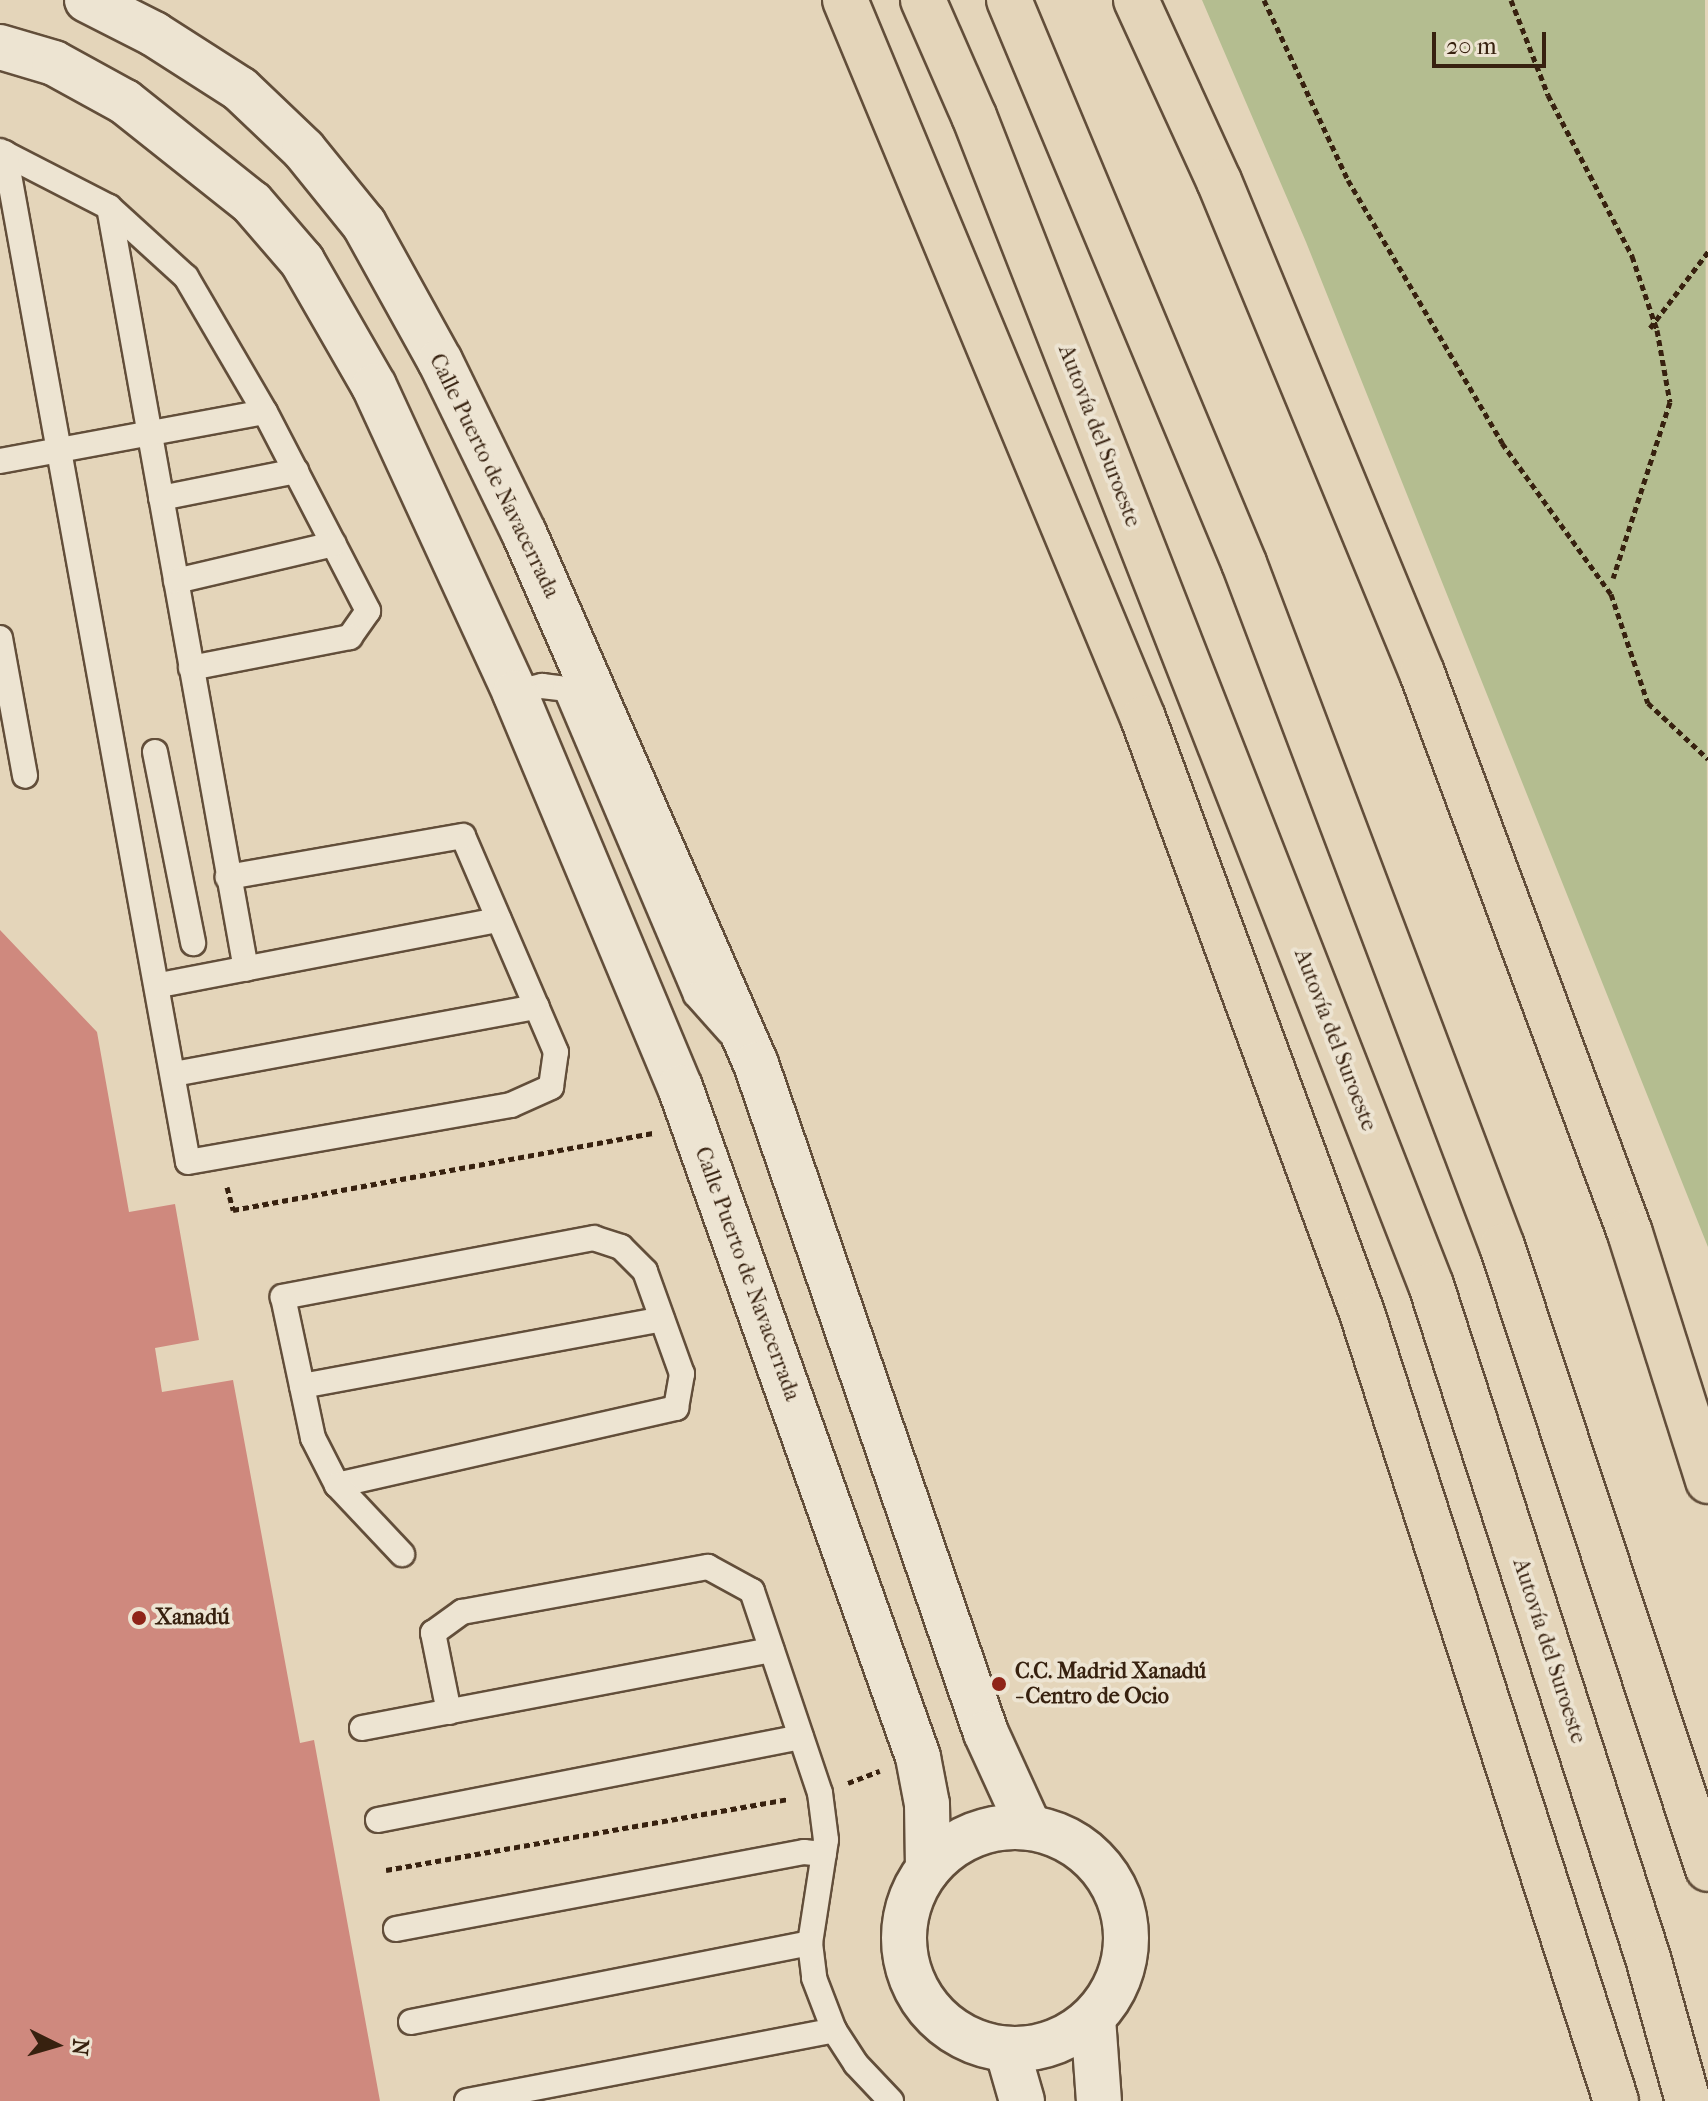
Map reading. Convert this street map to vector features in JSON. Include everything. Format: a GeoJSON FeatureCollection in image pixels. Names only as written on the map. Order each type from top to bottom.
{"type":"FeatureCollection","features":[{"type":"Feature","properties":{"kind":"highway"},"geometry":{"type":"LineString","coordinates":[[845,0],[1143,718],[1351,1283],[1616,2101]]}},
{"type":"Feature","properties":{"kind":"highway","name":"Autovía del Suroeste"},"geometry":{"type":"LineString","coordinates":[[923,0],[974,116],[1431,1285],[1648,1958],[1688,2101]]}},
{"type":"Feature","properties":{"kind":"highway"},"geometry":{"type":"LineString","coordinates":[[1009,0],[1244,563],[1502,1246],[1708,1869]]}},
{"type":"Feature","properties":{"kind":"highway"},"geometry":{"type":"LineString","coordinates":[[1136,0],[1219,181],[1422,673],[1630,1233],[1708,1481]]}},
{"type":"Feature","properties":{"kind":"street","name":"Calle Puerto de Navacerrada"},"geometry":{"type":"LineString","coordinates":[[87,0],[154,34],[240,89],[304,150],[364,224],[440,361],[524,533],[756,1064],[986,1733],[1029,1827]]}},
{"type":"Feature","properties":{"kind":"street","name":"Calle Puerto de Navacerrada"},"geometry":{"type":"LineString","coordinates":[[0,47],[54,63],[125,102],[252,203],[302,261],[374,386],[515,693],[692,1123],[918,1757],[927,1804],[928,1869]]}},
{"type":"Feature","properties":{"kind":"street"},"geometry":{"type":"LineString","coordinates":[[1029,1827],[1064,1837],[1093,1858],[1114,1886],[1125,1920],[1125,1955],[1114,1989],[1093,2018],[1067,2037],[1038,2047],[1007,2049],[973,2042],[944,2024],[921,1998],[908,1966],[904,1932],[911,1898],[928,1869],[973,1834],[1029,1827]]}},
{"type":"Feature","properties":{"kind":"street"},"geometry":{"type":"LineString","coordinates":[[1093,2018],[1099,2101]]}},
{"type":"Feature","properties":{"kind":"street"},"geometry":{"type":"LineString","coordinates":[[1007,2049],[1022,2101]]}},
{"type":"Feature","properties":{"kind":"lane"},"geometry":{"type":"LineString","coordinates":[[3,152],[109,207],[186,277],[265,412],[368,611],[350,637],[191,668]]}},
{"type":"Feature","properties":{"kind":"lane"},"geometry":{"type":"LineString","coordinates":[[3,152],[160,985],[188,1162],[511,1105],[551,1087],[556,1052],[463,836],[228,877]]}},
{"type":"Feature","properties":{"kind":"lane"},"geometry":{"type":"LineString","coordinates":[[109,207],[246,969]]}},
{"type":"Feature","properties":{"kind":"lane"},"geometry":{"type":"LineString","coordinates":[[0,461],[265,412]]}},
{"type":"Feature","properties":{"kind":"lane"},"geometry":{"type":"LineString","coordinates":[[161,498],[296,471]]}},
{"type":"Feature","properties":{"kind":"lane"},"geometry":{"type":"LineString","coordinates":[[176,581],[334,544]]}},
{"type":"Feature","properties":{"kind":"lane"},"geometry":{"type":"LineString","coordinates":[[0,638],[25,776]]}},
{"type":"Feature","properties":{"kind":"lane","name":"Calle Puerto de Navacerrada"},"geometry":{"type":"LineString","coordinates":[[515,693],[542,686],[566,689],[696,995],[756,1064]]}},
{"type":"Feature","properties":{"kind":"lane"},"geometry":{"type":"LineString","coordinates":[[155,752],[193,943]]}},
{"type":"Feature","properties":{"kind":"lane"},"geometry":{"type":"LineString","coordinates":[[160,985],[499,920]]}},
{"type":"Feature","properties":{"kind":"lane"},"geometry":{"type":"LineString","coordinates":[[174,1074],[537,1007]]}},
{"type":"Feature","properties":{"kind":"lane"},"geometry":{"type":"LineString","coordinates":[[337,1485],[676,1408],[682,1374],[645,1271],[621,1247],[594,1238],[283,1297],[313,1438],[337,1485],[402,1554]]}},
{"type":"Feature","properties":{"kind":"lane"},"geometry":{"type":"LineString","coordinates":[[302,1386],[662,1319]]}},
{"type":"Feature","properties":{"kind":"lane"},"geometry":{"type":"LineString","coordinates":[[449,1712],[433,1633],[462,1612],[708,1567],[752,1591],[820,1793],[824,1854],[810,1943],[814,1978],[834,2030],[856,2064],[891,2101]]}},
{"type":"Feature","properties":{"kind":"lane"},"geometry":{"type":"LineString","coordinates":[[362,1728],[772,1650]]}},
{"type":"Feature","properties":{"kind":"lane"},"geometry":{"type":"LineString","coordinates":[[378,1820],[801,1737]]}},
{"type":"Feature","properties":{"kind":"lane"},"geometry":{"type":"LineString","coordinates":[[396,1929],[804,1852],[824,1854]]}},
{"type":"Feature","properties":{"kind":"lane"},"geometry":{"type":"LineString","coordinates":[[411,2022],[810,1943]]}},
{"type":"Feature","properties":{"kind":"lane"},"geometry":{"type":"LineString","coordinates":[[467,2101],[834,2030]]}},
{"type":"Feature","properties":{"kind":"path"},"geometry":{"type":"LineString","coordinates":[[1264,0],[1348,180],[1502,443],[1611,594],[1648,703],[1708,759]]}},
{"type":"Feature","properties":{"kind":"path"},"geometry":{"type":"LineString","coordinates":[[1511,0],[1548,95],[1632,256],[1657,330],[1670,402],[1613,578]]}},
{"type":"Feature","properties":{"kind":"path"},"geometry":{"type":"LineString","coordinates":[[1650,328],[1708,252]]}},
{"type":"Feature","properties":{"kind":"path"},"geometry":{"type":"LineString","coordinates":[[218,1157],[233,1210],[636,1138],[692,1123]]}},
{"type":"Feature","properties":{"kind":"path"},"geometry":{"type":"LineString","coordinates":[[386,1870],[820,1793],[918,1757]]}},
{"type":"Feature","properties":{"kind":"green space"},"geometry":{"type":"Polygon","coordinates":[[[1202,0],[1705,0],[1708,1247],[1306,242],[1202,0]]]}},
{"type":"Feature","properties":{"kind":"building","name":"Xanadú"},"geometry":{"type":"Polygon","coordinates":[[[0,930],[97,1032],[129,1212],[175,1204],[199,1340],[155,1348],[162,1392],[233,1380],[300,1743],[314,1740],[380,2101],[0,2101],[0,930]]]}},
{"type":"Feature","properties":{"kind":"place","name":"Xanadú"},"geometry":{"type":"Point","coordinates":[139,1618]}},
{"type":"Feature","properties":{"kind":"place","name":"C.C. Madrid Xanadú - Centro de Ocio"},"geometry":{"type":"Point","coordinates":[999,1684]}}]}
